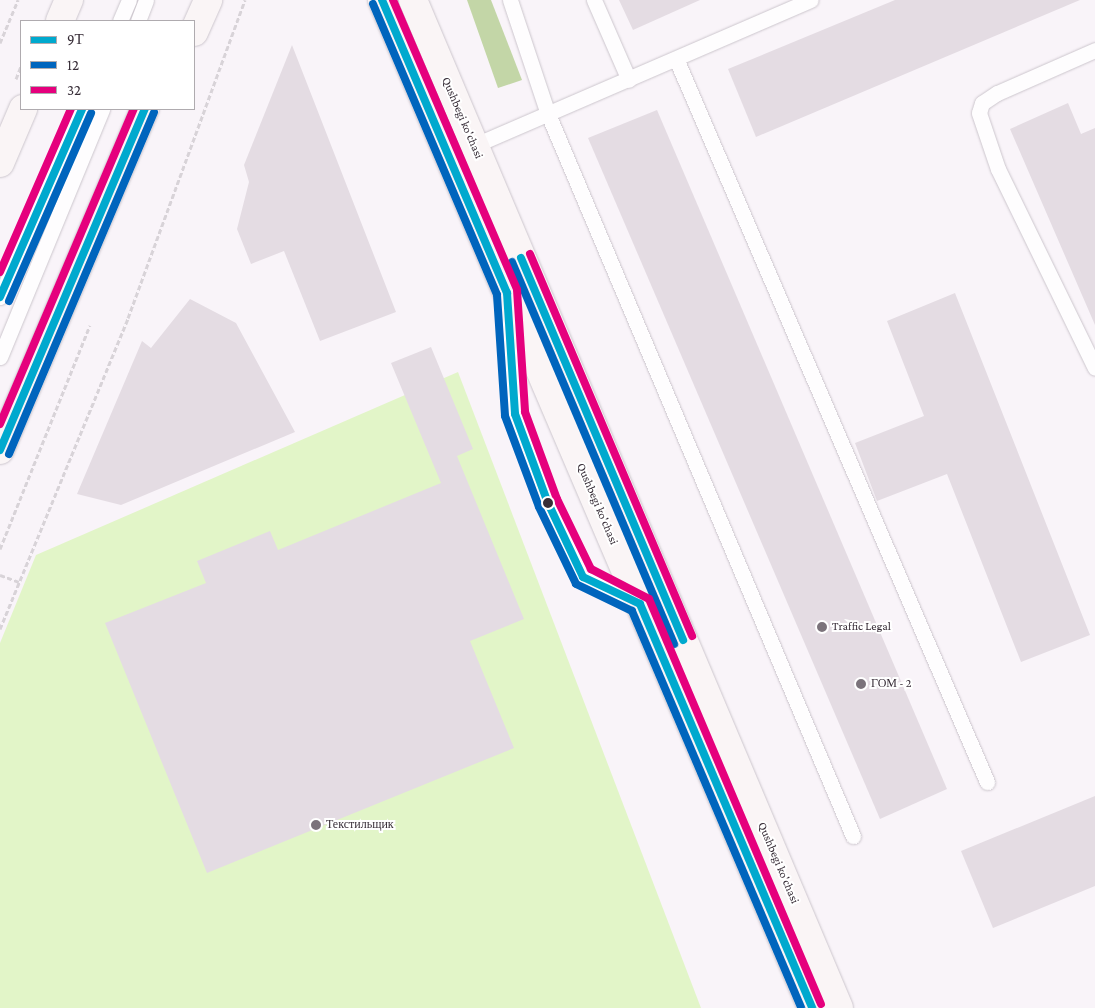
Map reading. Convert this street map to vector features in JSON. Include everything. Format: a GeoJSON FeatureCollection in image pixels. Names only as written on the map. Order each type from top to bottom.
{"type":"FeatureCollection","features":[{"type":"Feature","properties":{"kind":"main road"},"geometry":{"type":"LineString","coordinates":[[60,20],[68,0]]}},
{"type":"Feature","properties":{"kind":"main road"},"geometry":{"type":"LineString","coordinates":[[183,20],[193,0]]}},
{"type":"Feature","properties":{"kind":"main road"},"geometry":{"type":"LineString","coordinates":[[195,30],[208,0]]}},
{"type":"Feature","properties":{"kind":"main road","name":"Qushbegi ko'chasi"},"geometry":{"type":"LineString","coordinates":[[382,0],[812,1008]]}},
{"type":"Feature","properties":{"kind":"main road","name":"Qushbegi ko'chasi"},"geometry":{"type":"LineString","coordinates":[[413,0],[473,146],[839,1008]]}},
{"type":"Feature","properties":{"kind":"main road"},"geometry":{"type":"LineString","coordinates":[[0,161],[23,110]]}},
{"type":"Feature","properties":{"kind":"main road"},"geometry":{"type":"LineString","coordinates":[[0,450],[145,110]]}},
{"type":"Feature","properties":{"kind":"lane"},"geometry":{"type":"LineString","coordinates":[[120,20],[129,0]]}},
{"type":"Feature","properties":{"kind":"lane"},"geometry":{"type":"LineString","coordinates":[[138,20],[146,0]]}},
{"type":"Feature","properties":{"kind":"lane"},"geometry":{"type":"LineString","coordinates":[[510,0],[548,114],[853,836]]}},
{"type":"Feature","properties":{"kind":"lane"},"geometry":{"type":"LineString","coordinates":[[594,0],[629,80]]}},
{"type":"Feature","properties":{"kind":"lane"},"geometry":{"type":"LineString","coordinates":[[473,146],[677,60],[810,0]]}},
{"type":"Feature","properties":{"kind":"lane"},"geometry":{"type":"LineString","coordinates":[[1095,50],[997,93],[982,103],[979,113],[998,169],[1095,368]]}},
{"type":"Feature","properties":{"kind":"lane"},"geometry":{"type":"LineString","coordinates":[[677,60],[987,782]]}},
{"type":"Feature","properties":{"kind":"lane"},"geometry":{"type":"LineString","coordinates":[[0,297],[82,110]]}},
{"type":"Feature","properties":{"kind":"lane"},"geometry":{"type":"LineString","coordinates":[[0,356],[102,110]]}},
{"type":"Feature","properties":{"kind":"lane"},"geometry":{"type":"LineString","coordinates":[[507,293],[515,414],[548,503],[583,577],[640,604]]}},
{"type":"Feature","properties":{"kind":"path"},"geometry":{"type":"LineString","coordinates":[[0,43],[18,0]]}},
{"type":"Feature","properties":{"kind":"path"},"geometry":{"type":"LineString","coordinates":[[0,629],[128,318],[245,0]]}},
{"type":"Feature","properties":{"kind":"path"},"geometry":{"type":"LineString","coordinates":[[0,549],[92,320]]}},
{"type":"Feature","properties":{"kind":"path"},"geometry":{"type":"LineString","coordinates":[[0,575],[19,582]]}},
{"type":"Feature","properties":{"kind":"green space"},"geometry":{"type":"Polygon","coordinates":[[[467,0],[491,0],[522,80],[498,88],[467,0]]]}},
{"type":"Feature","properties":{"kind":"green space","name":"Текстильщик"},"geometry":{"type":"Polygon","coordinates":[[[458,372],[701,1008],[0,1008],[0,643],[36,555],[458,372]]]}},
{"type":"Feature","properties":{"kind":"building"},"geometry":{"type":"Polygon","coordinates":[[[619,0],[700,0],[633,30],[619,0]]]}},
{"type":"Feature","properties":{"kind":"building"},"geometry":{"type":"Polygon","coordinates":[[[895,0],[1080,0],[756,137],[728,69],[895,0]]]}},
{"type":"Feature","properties":{"kind":"building"},"geometry":{"type":"Polygon","coordinates":[[[292,45],[396,312],[320,341],[284,251],[251,264],[237,229],[249,182],[244,165],[292,45]]]}},
{"type":"Feature","properties":{"kind":"building"},"geometry":{"type":"Polygon","coordinates":[[[1068,103],[1081,134],[1095,128],[1095,325],[1010,129],[1068,103]]]}},
{"type":"Feature","properties":{"kind":"building"},"geometry":{"type":"Polygon","coordinates":[[[657,110],[947,789],[880,819],[588,138],[657,110]]]}},
{"type":"Feature","properties":{"kind":"building"},"geometry":{"type":"Polygon","coordinates":[[[955,293],[1090,635],[1021,662],[947,474],[877,501],[855,443],[924,416],[887,321],[955,293]]]}},
{"type":"Feature","properties":{"kind":"building"},"geometry":{"type":"Polygon","coordinates":[[[190,299],[236,323],[295,432],[121,505],[77,494],[142,341],[151,348],[190,299]]]}},
{"type":"Feature","properties":{"kind":"building"},"geometry":{"type":"Polygon","coordinates":[[[431,347],[473,449],[457,456],[524,619],[470,641],[514,748],[207,873],[105,623],[206,583],[197,561],[270,531],[278,550],[441,483],[391,363],[431,347]]]}},
{"type":"Feature","properties":{"kind":"building"},"geometry":{"type":"Polygon","coordinates":[[[1095,796],[1095,886],[993,928],[961,851],[1095,796]]]}},
{"type":"Feature","properties":{"kind":"transit line","name":"9Т"},"geometry":{"type":"LineString","coordinates":[[382,0],[507,293],[515,414],[548,503],[583,577],[640,604],[812,1008]]}},
{"type":"Feature","properties":{"kind":"transit line","name":"32"},"geometry":{"type":"LineString","coordinates":[[393,0],[517,290],[525,412],[557,499],[591,569],[649,599],[821,1004]]}},
{"type":"Feature","properties":{"kind":"transit line","name":"12"},"geometry":{"type":"LineString","coordinates":[[373,4],[497,295],[505,416],[539,507],[576,584],[632,611],[801,1008]]}},
{"type":"Feature","properties":{"kind":"transit line","name":"32"},"geometry":{"type":"LineString","coordinates":[[0,272],[71,110]]}},
{"type":"Feature","properties":{"kind":"transit line","name":"9Т"},"geometry":{"type":"LineString","coordinates":[[0,297],[82,110]]}},
{"type":"Feature","properties":{"kind":"transit line","name":"32"},"geometry":{"type":"LineString","coordinates":[[0,424],[134,110]]}},
{"type":"Feature","properties":{"kind":"transit line","name":"9Т"},"geometry":{"type":"LineString","coordinates":[[0,450],[145,110]]}},
{"type":"Feature","properties":{"kind":"transit line","name":"12"},"geometry":{"type":"LineString","coordinates":[[9,301],[91,113]]}},
{"type":"Feature","properties":{"kind":"transit line","name":"12"},"geometry":{"type":"LineString","coordinates":[[9,454],[154,113]]}},
{"type":"Feature","properties":{"kind":"transit line","name":"32"},"geometry":{"type":"LineString","coordinates":[[530,254],[692,636]]}},
{"type":"Feature","properties":{"kind":"transit line","name":"9Т"},"geometry":{"type":"LineString","coordinates":[[521,258],[683,640]]}},
{"type":"Feature","properties":{"kind":"transit line","name":"12"},"geometry":{"type":"LineString","coordinates":[[512,262],[674,644]]}},
{"type":"Feature","properties":{"kind":"place","name":"Traffic Legal"},"geometry":{"type":"Point","coordinates":[822,627]}},
{"type":"Feature","properties":{"kind":"place","name":"ГОМ - 2"},"geometry":{"type":"Point","coordinates":[861,684]}},
{"type":"Feature","properties":{"kind":"place","name":"Текстильщик"},"geometry":{"type":"Point","coordinates":[316,825]}}]}
